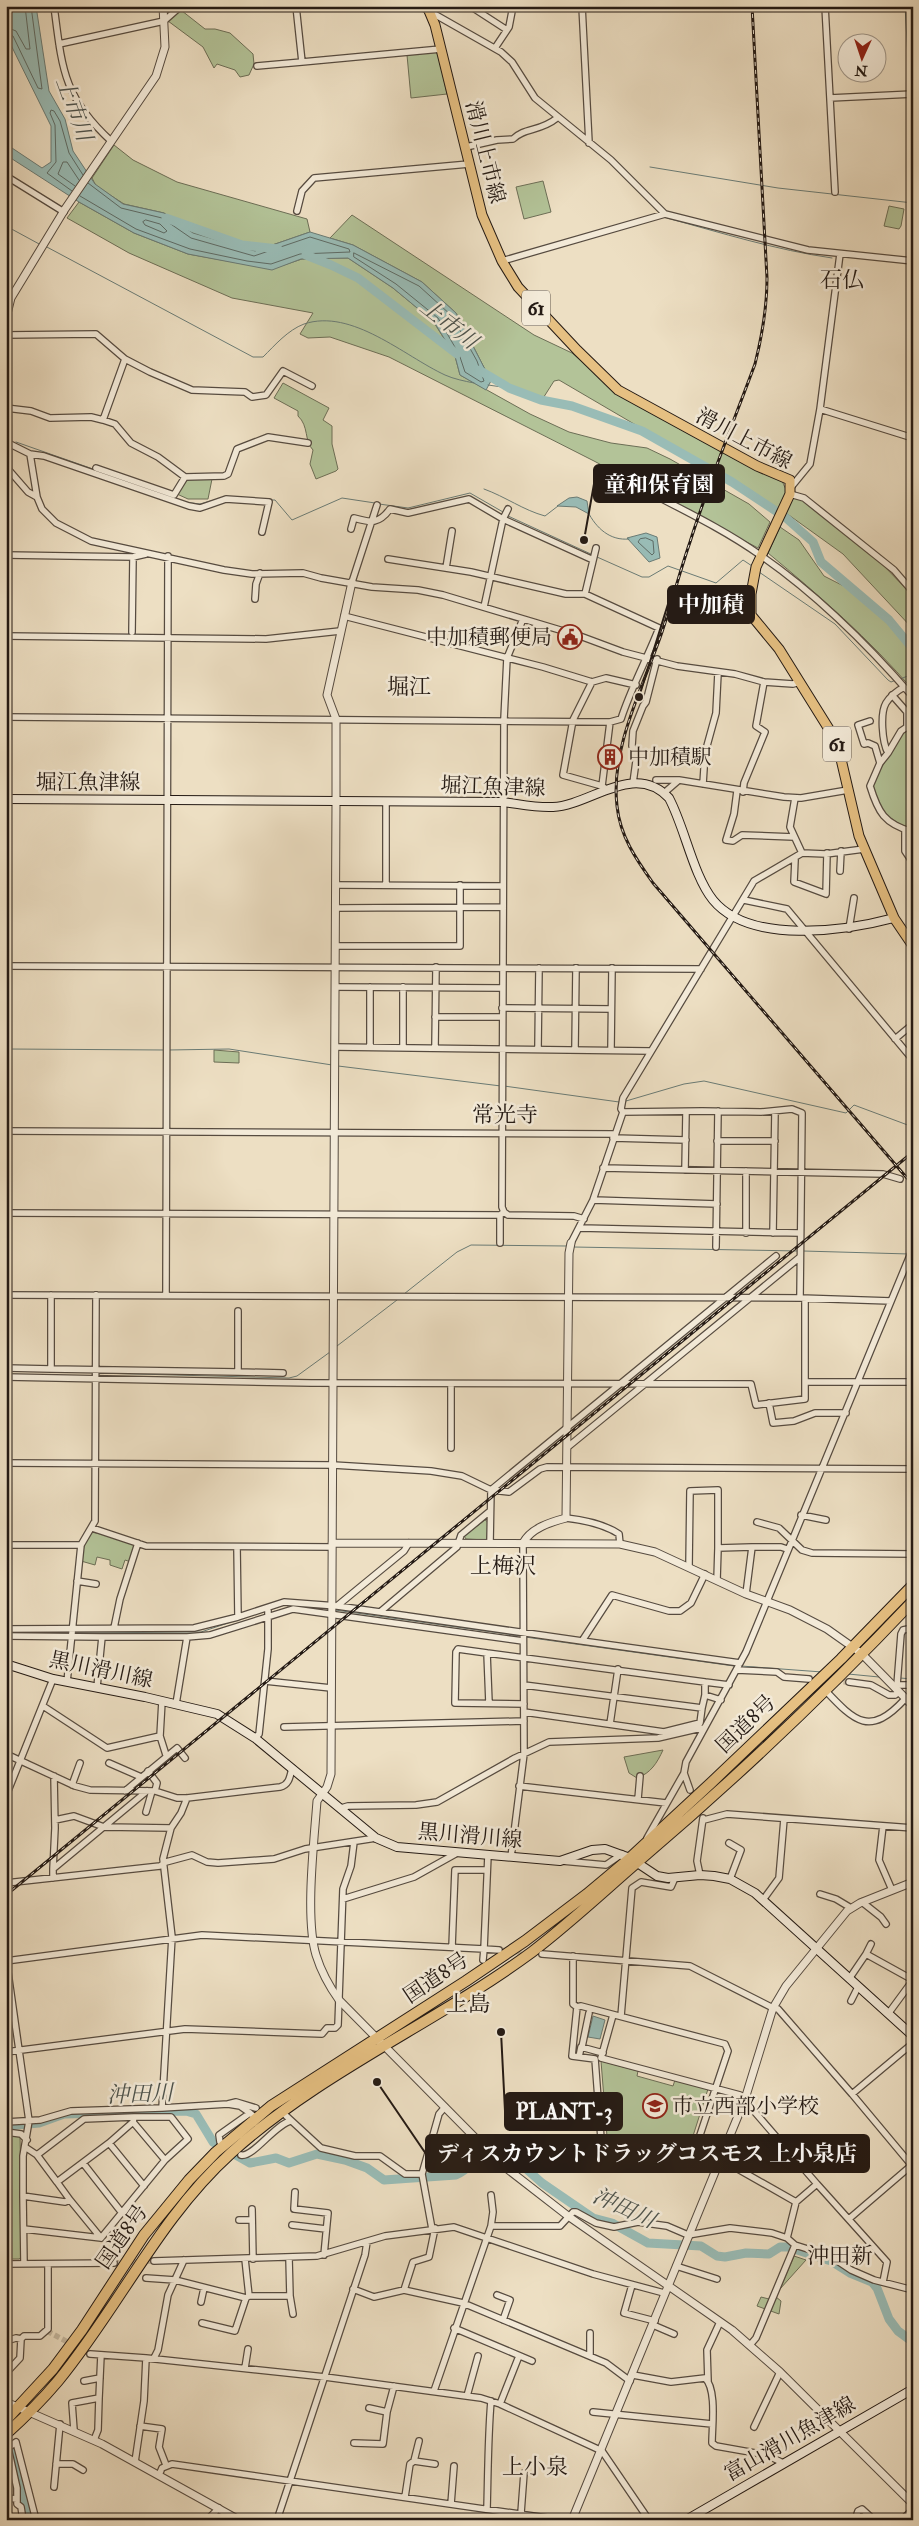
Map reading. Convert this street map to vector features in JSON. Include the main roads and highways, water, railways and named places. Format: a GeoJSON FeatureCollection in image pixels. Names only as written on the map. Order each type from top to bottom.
{"type":"FeatureCollection","features":[{"type":"Feature","properties":{"kind":"highway","name":"国道8号"},"geometry":{"type":"LineString","coordinates":[[6,2434],[31,2412],[84,2346],[152,2244],[185,2202],[230,2154],[283,2113],[525,1941],[629,1858],[721,1790],[782,1734],[825,1690],[856,1650],[913,1585]]}},
{"type":"Feature","properties":{"kind":"highway","name":"国道8号"},"geometry":{"type":"LineString","coordinates":[[629,1858],[856,1650],[913,1601]]}},
{"type":"Feature","properties":{"kind":"highway","name":"国道8号"},"geometry":{"type":"LineString","coordinates":[[6,2420],[65,2353],[144,2235],[188,2180],[254,2113],[382,2042]]}},
{"type":"Feature","properties":{"kind":"main road","name":"滑川上市線"},"geometry":{"type":"LineString","coordinates":[[425,8],[441,48],[482,215],[502,260],[518,287],[536,308],[618,390],[757,466],[790,480],[791,490],[761,556],[754,577],[751,615],[779,649],[837,742],[864,849],[894,918],[913,946]]}},
{"type":"Feature","properties":{"kind":"main road","name":"堀江魚津線"},"geometry":{"type":"LineString","coordinates":[[6,799],[503,802],[553,807],[604,787],[634,783],[644,784],[664,793],[674,807],[705,886],[713,900],[733,917],[764,927],[805,930],[850,928],[894,918]]}},
{"type":"Feature","properties":{"kind":"main road","name":"黒川滑川線"},"geometry":{"type":"LineString","coordinates":[[6,1664],[53,1679],[216,1714],[256,1738],[376,1838],[397,1847],[560,1861],[592,1850],[605,1849],[629,1858],[657,1876],[675,1878],[700,1875],[730,1879],[743,1884],[913,2036]]}},
{"type":"Feature","properties":{"kind":"main road","name":"富山滑川魚津線"},"geometry":{"type":"LineString","coordinates":[[686,2520],[838,2430],[913,2389]]}},
{"type":"Feature","properties":{"kind":"water"},"geometry":{"type":"Polygon","coordinates":[[[6,6],[36,6],[49,91],[65,119],[73,151],[95,184],[123,204],[164,213],[193,233],[255,251],[310,232],[353,245],[422,282],[456,313],[491,381],[486,390],[460,375],[455,356],[434,322],[393,288],[348,258],[301,259],[272,270],[188,254],[134,233],[79,202],[6,155],[6,144],[42,168],[51,162],[51,126],[6,35],[6,6]]]}},
{"type":"Feature","properties":{"kind":"water"},"geometry":{"type":"Polygon","coordinates":[[[577,497],[587,501],[589,514],[576,507],[557,506],[569,498],[577,497]]]}},
{"type":"Feature","properties":{"kind":"water"},"geometry":{"type":"Polygon","coordinates":[[[646,533],[657,537],[660,558],[649,562],[627,538],[646,533]]]}},
{"type":"Feature","properties":{"kind":"water"},"geometry":{"type":"Polygon","coordinates":[[[593,2016],[605,2020],[600,2039],[588,2037],[593,2016]]]}},
{"type":"Feature","properties":{"kind":"waterway"},"geometry":{"type":"LineString","coordinates":[[905,6],[910,93]]}},
{"type":"Feature","properties":{"kind":"waterway"},"geometry":{"type":"LineString","coordinates":[[910,97],[913,149]]}},
{"type":"Feature","properties":{"kind":"waterway"},"geometry":{"type":"LineString","coordinates":[[650,167],[778,188],[913,203]]}},
{"type":"Feature","properties":{"kind":"waterway","name":"上市川"},"geometry":{"type":"LineString","coordinates":[[166,218],[242,245],[278,249]]}},
{"type":"Feature","properties":{"kind":"waterway"},"geometry":{"type":"LineString","coordinates":[[667,218],[770,246],[832,258]]}},
{"type":"Feature","properties":{"kind":"waterway"},"geometry":{"type":"LineString","coordinates":[[6,226],[41,245]]}},
{"type":"Feature","properties":{"kind":"waterway"},"geometry":{"type":"LineString","coordinates":[[45,246],[253,357],[263,357],[287,334],[304,324],[322,321],[341,323],[377,336],[445,375],[474,383]]}},
{"type":"Feature","properties":{"kind":"waterway","name":"上市川"},"geometry":{"type":"LineString","coordinates":[[306,255],[358,278],[457,354]]}},
{"type":"Feature","properties":{"kind":"waterway","name":"上市川"},"geometry":{"type":"LineString","coordinates":[[479,370],[509,388],[541,400],[572,406],[642,431],[732,482],[785,517],[813,542],[821,562],[889,620],[913,649]]}},
{"type":"Feature","properties":{"kind":"waterway","name":"上市川"},"geometry":{"type":"LineString","coordinates":[[488,385],[509,388]]}},
{"type":"Feature","properties":{"kind":"waterway"},"geometry":{"type":"LineString","coordinates":[[16,442],[93,469]]}},
{"type":"Feature","properties":{"kind":"waterway"},"geometry":{"type":"LineString","coordinates":[[484,489],[545,516],[558,506]]}},
{"type":"Feature","properties":{"kind":"waterway"},"geometry":{"type":"LineString","coordinates":[[379,504],[408,508],[470,493],[503,512]]}},
{"type":"Feature","properties":{"kind":"waterway"},"geometry":{"type":"LineString","coordinates":[[270,500],[275,500],[292,520],[342,498],[375,503]]}},
{"type":"Feature","properties":{"kind":"waterway"},"geometry":{"type":"LineString","coordinates":[[184,502],[200,504],[214,500]]}},
{"type":"Feature","properties":{"kind":"waterway"},"geometry":{"type":"LineString","coordinates":[[588,512],[599,528],[610,536],[629,539]]}},
{"type":"Feature","properties":{"kind":"waterway"},"geometry":{"type":"LineString","coordinates":[[508,516],[593,555]]}},
{"type":"Feature","properties":{"kind":"waterway"},"geometry":{"type":"LineString","coordinates":[[597,557],[642,577],[649,577],[668,566],[716,583],[743,560],[752,566]]}},
{"type":"Feature","properties":{"kind":"waterway"},"geometry":{"type":"LineString","coordinates":[[759,572],[835,624],[888,680],[891,682],[896,680]]}},
{"type":"Feature","properties":{"kind":"waterway"},"geometry":{"type":"LineString","coordinates":[[900,679],[913,674]]}},
{"type":"Feature","properties":{"kind":"waterway"},"geometry":{"type":"LineString","coordinates":[[6,1049],[165,1050]]}},
{"type":"Feature","properties":{"kind":"waterway"},"geometry":{"type":"LineString","coordinates":[[169,1050],[229,1049],[332,1065]]}},
{"type":"Feature","properties":{"kind":"waterway"},"geometry":{"type":"LineString","coordinates":[[338,1066],[501,1086]]}},
{"type":"Feature","properties":{"kind":"waterway"},"geometry":{"type":"LineString","coordinates":[[626,1101],[684,1084],[704,1081],[846,1113],[854,1105],[913,1127]]}},
{"type":"Feature","properties":{"kind":"waterway"},"geometry":{"type":"LineString","coordinates":[[504,1086],[619,1102]]}},
{"type":"Feature","properties":{"kind":"waterway"},"geometry":{"type":"LineString","coordinates":[[404,1294],[457,1252],[471,1245],[566,1246]]}},
{"type":"Feature","properties":{"kind":"waterway"},"geometry":{"type":"LineString","coordinates":[[573,1247],[799,1251]]}},
{"type":"Feature","properties":{"kind":"waterway"},"geometry":{"type":"LineString","coordinates":[[803,1251],[909,1254]]}},
{"type":"Feature","properties":{"kind":"waterway"},"geometry":{"type":"LineString","coordinates":[[337,1346],[397,1300]]}},
{"type":"Feature","properties":{"kind":"waterway"},"geometry":{"type":"LineString","coordinates":[[97,1373],[289,1378],[297,1376],[330,1352]]}},
{"type":"Feature","properties":{"kind":"waterway"},"geometry":{"type":"LineString","coordinates":[[6,1371],[33,1371]]}},
{"type":"Feature","properties":{"kind":"waterway"},"geometry":{"type":"LineString","coordinates":[[271,1609],[285,1605],[301,1606]]}},
{"type":"Feature","properties":{"kind":"waterway"},"geometry":{"type":"LineString","coordinates":[[320,1608],[328,1609]]}},
{"type":"Feature","properties":{"kind":"waterway"},"geometry":{"type":"LineString","coordinates":[[335,1610],[521,1636]]}},
{"type":"Feature","properties":{"kind":"waterway"},"geometry":{"type":"LineString","coordinates":[[252,1615],[265,1611]]}},
{"type":"Feature","properties":{"kind":"waterway"},"geometry":{"type":"LineString","coordinates":[[74,1633],[201,1632],[231,1622]]}},
{"type":"Feature","properties":{"kind":"waterway"},"geometry":{"type":"LineString","coordinates":[[6,1633],[70,1633]]}},
{"type":"Feature","properties":{"kind":"waterway"},"geometry":{"type":"LineString","coordinates":[[525,1637],[734,1666]]}},
{"type":"Feature","properties":{"kind":"waterway"},"geometry":{"type":"LineString","coordinates":[[741,1666],[822,1672]]}},
{"type":"Feature","properties":{"kind":"waterway"},"geometry":{"type":"LineString","coordinates":[[848,1674],[879,1677]]}},
{"type":"Feature","properties":{"kind":"waterway"},"geometry":{"type":"LineString","coordinates":[[900,1678],[913,1679]]}},
{"type":"Feature","properties":{"kind":"waterway","name":"沖田川"},"geometry":{"type":"LineString","coordinates":[[6,2126],[39,2123],[64,2114],[186,2111],[196,2114],[213,2142],[250,2163],[276,2158],[289,2163],[317,2154],[345,2160],[367,2168],[384,2180],[456,2175],[482,2155],[504,2149],[542,2183],[593,2218],[612,2223],[648,2243],[701,2246],[717,2256],[725,2257],[746,2253],[769,2254],[780,2247],[788,2247],[831,2261],[850,2273],[872,2282],[877,2288],[889,2319],[898,2331],[913,2342]]}},
{"type":"Feature","properties":{"kind":"waterway"},"geometry":{"type":"LineString","coordinates":[[13,2449],[29,2520]]}},
{"type":"Feature","properties":{"kind":"tunnel"},"geometry":{"type":"LineString","coordinates":[[818,1680],[849,1682]]}},
{"type":"Feature","properties":{"kind":"tunnel"},"geometry":{"type":"LineString","coordinates":[[499,1950],[530,1953]]}},
{"type":"Feature","properties":{"kind":"tunnel"},"geometry":{"type":"LineString","coordinates":[[114,2263],[154,2261]]}},
{"type":"Feature","properties":{"kind":"tunnel"},"geometry":{"type":"LineString","coordinates":[[47,2331],[90,2354]]}},
{"type":"Feature","properties":{"kind":"railway"},"geometry":{"type":"LineString","coordinates":[[752,6],[767,278],[762,332],[755,364],[705,497],[662,632],[623,739],[616,784],[617,806],[625,837],[653,883],[913,1185]]}},
{"type":"Feature","properties":{"kind":"railway"},"geometry":{"type":"LineString","coordinates":[[6,1895],[913,1152]]}},
{"type":"Feature","properties":{"kind":"place","name":"童和保育園"},"geometry":{"type":"Point","coordinates":[584,540]}},
{"type":"Feature","properties":{"kind":"place","name":"中加積郵便局"},"geometry":{"type":"Point","coordinates":[570,637]}},
{"type":"Feature","properties":{"kind":"place","name":"中加積"},"geometry":{"type":"Point","coordinates":[639,697]}},
{"type":"Feature","properties":{"kind":"place","name":"中加積駅"},"geometry":{"type":"Point","coordinates":[610,757]}},
{"type":"Feature","properties":{"kind":"place","name":"PLANT-3"},"geometry":{"type":"Point","coordinates":[501,2032]}},
{"type":"Feature","properties":{"kind":"place","name":"ディスカウントドラッグコスモス 上小泉店"},"geometry":{"type":"Point","coordinates":[377,2082]}},
{"type":"Feature","properties":{"kind":"place","name":"市立西部小学校"},"geometry":{"type":"Point","coordinates":[655,2106]}},
{"type":"Feature","properties":{"kind":"district","name":"石仏"},"geometry":{"type":"Point","coordinates":[842,280]}},
{"type":"Feature","properties":{"kind":"district","name":"堀江"},"geometry":{"type":"Point","coordinates":[409,687]}},
{"type":"Feature","properties":{"kind":"district","name":"常光寺"},"geometry":{"type":"Point","coordinates":[505,1115]}},
{"type":"Feature","properties":{"kind":"district","name":"上梅沢"},"geometry":{"type":"Point","coordinates":[503,1566]}},
{"type":"Feature","properties":{"kind":"district","name":"上島"},"geometry":{"type":"Point","coordinates":[468,2004]}},
{"type":"Feature","properties":{"kind":"district","name":"沖田新"},"geometry":{"type":"Point","coordinates":[840,2256]}},
{"type":"Feature","properties":{"kind":"district","name":"上小泉"},"geometry":{"type":"Point","coordinates":[535,2467]}}]}
